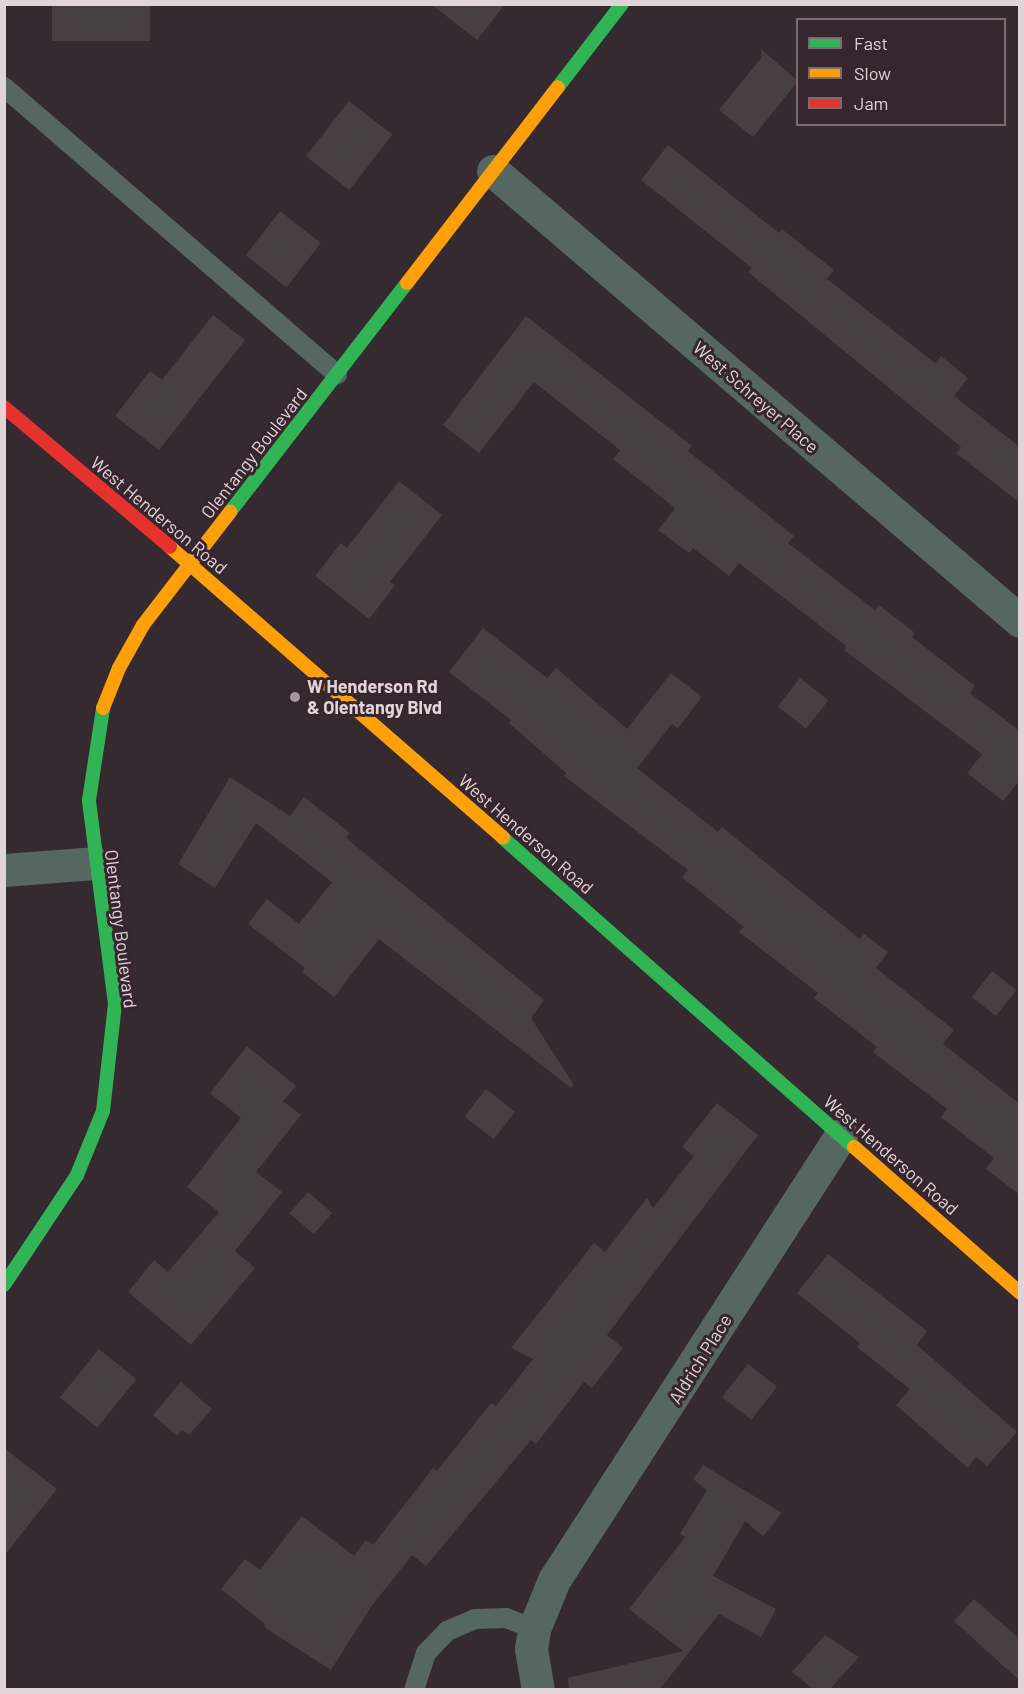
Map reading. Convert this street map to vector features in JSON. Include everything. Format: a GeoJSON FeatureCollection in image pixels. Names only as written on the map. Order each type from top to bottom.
{"type":"FeatureCollection","features":[{"type":"Feature","properties":{"kind":"street","name":"Olentangy Boulevard"},"geometry":{"type":"LineString","coordinates":[[4,1285],[77,1175],[103,1112],[115,1004],[94,863],[88,800],[103,709],[119,668],[143,625],[189,564],[622,4]]}},
{"type":"Feature","properties":{"kind":"street","name":"West Schreyer Place"},"geometry":{"type":"LineString","coordinates":[[493,171],[1020,621]]}},
{"type":"Feature","properties":{"kind":"street","name":"West Henderson Road"},"geometry":{"type":"LineString","coordinates":[[4,407],[189,564],[1020,1293]]}},
{"type":"Feature","properties":{"kind":"street"},"geometry":{"type":"LineString","coordinates":[[4,870],[94,863]]}},
{"type":"Feature","properties":{"kind":"street","name":"Aldrich Place"},"geometry":{"type":"LineString","coordinates":[[538,1689],[531,1649],[534,1629],[554,1580],[841,1135]]}},
{"type":"Feature","properties":{"kind":"lane"},"geometry":{"type":"LineString","coordinates":[[4,87],[337,374]]}},
{"type":"Feature","properties":{"kind":"lane"},"geometry":{"type":"LineString","coordinates":[[414,1689],[426,1653],[447,1631],[475,1619],[506,1618],[534,1629]]}},
{"type":"Feature","properties":{"kind":"building"},"geometry":{"type":"Polygon","coordinates":[[[52,4],[150,4],[150,41],[52,41],[52,4]]]}},
{"type":"Feature","properties":{"kind":"building"},"geometry":{"type":"Polygon","coordinates":[[[431,4],[505,4],[477,40],[431,4]]]}},
{"type":"Feature","properties":{"kind":"building"},"geometry":{"type":"Polygon","coordinates":[[[761,49],[796,79],[796,83],[753,137],[719,110],[761,58],[761,49]]]}},
{"type":"Feature","properties":{"kind":"building"},"geometry":{"type":"Polygon","coordinates":[[[349,101],[392,135],[349,190],[306,156],[349,101]]]}},
{"type":"Feature","properties":{"kind":"building"},"geometry":{"type":"Polygon","coordinates":[[[668,145],[779,233],[782,229],[834,270],[827,279],[935,363],[941,356],[968,378],[954,396],[1020,447],[1020,503],[956,453],[961,447],[748,272],[752,268],[641,180],[668,145]]]}},
{"type":"Feature","properties":{"kind":"building"},"geometry":{"type":"Polygon","coordinates":[[[280,211],[321,243],[286,287],[246,255],[280,211]]]}},
{"type":"Feature","properties":{"kind":"building"},"geometry":{"type":"Polygon","coordinates":[[[213,315],[245,340],[159,450],[115,416],[150,371],[162,380],[213,315]]]}},
{"type":"Feature","properties":{"kind":"building"},"geometry":{"type":"Polygon","coordinates":[[[526,316],[692,446],[688,451],[794,536],[788,543],[875,610],[879,605],[915,633],[912,637],[975,686],[970,693],[1020,731],[1020,780],[1003,801],[967,773],[982,754],[844,650],[846,646],[739,563],[729,576],[693,548],[689,553],[658,530],[675,508],[613,459],[620,450],[534,382],[479,453],[443,425],[526,316]]]}},
{"type":"Feature","properties":{"kind":"building"},"geometry":{"type":"Polygon","coordinates":[[[399,481],[442,515],[390,582],[395,585],[369,619],[315,576],[341,543],[347,548],[399,481]]]}},
{"type":"Feature","properties":{"kind":"building"},"geometry":{"type":"Polygon","coordinates":[[[483,628],[547,678],[556,668],[627,729],[671,673],[702,697],[678,728],[672,724],[637,768],[718,832],[722,827],[860,939],[864,934],[888,952],[876,968],[954,1030],[943,1044],[1020,1104],[1020,1195],[986,1169],[994,1158],[941,1117],[947,1109],[873,1052],[877,1047],[814,998],[818,993],[739,932],[744,927],[682,877],[688,870],[564,776],[566,773],[509,723],[511,720],[449,672],[483,628]]]}},
{"type":"Feature","properties":{"kind":"building"},"geometry":{"type":"Polygon","coordinates":[[[800,678],[828,700],[806,729],[778,706],[800,678]]]}},
{"type":"Feature","properties":{"kind":"building"},"geometry":{"type":"Polygon","coordinates":[[[230,777],[290,816],[304,797],[350,833],[346,838],[544,1000],[531,1018],[574,1085],[571,1088],[379,939],[334,997],[302,972],[305,968],[248,924],[267,899],[299,924],[332,882],[256,823],[215,888],[178,864],[230,777]]]}},
{"type":"Feature","properties":{"kind":"building"},"geometry":{"type":"Polygon","coordinates":[[[992,971],[1016,990],[996,1016],[972,997],[992,971]]]}},
{"type":"Feature","properties":{"kind":"building"},"geometry":{"type":"Polygon","coordinates":[[[247,1046],[296,1086],[283,1101],[301,1115],[256,1172],[282,1192],[235,1251],[255,1268],[191,1345],[128,1292],[154,1260],[168,1272],[219,1212],[187,1187],[241,1118],[210,1093],[247,1046]]]}},
{"type":"Feature","properties":{"kind":"building"},"geometry":{"type":"Polygon","coordinates":[[[486,1089],[515,1112],[494,1139],[464,1117],[486,1089]]]}},
{"type":"Feature","properties":{"kind":"building"},"geometry":{"type":"Polygon","coordinates":[[[717,1103],[758,1135],[607,1335],[623,1348],[592,1388],[584,1382],[536,1444],[531,1440],[426,1566],[412,1555],[371,1607],[331,1670],[264,1627],[265,1624],[221,1589],[245,1559],[260,1570],[302,1516],[354,1556],[366,1540],[373,1545],[433,1468],[437,1471],[491,1403],[496,1406],[533,1359],[511,1348],[594,1243],[605,1252],[647,1198],[653,1208],[694,1156],[682,1147],[717,1103]]]}},
{"type":"Feature","properties":{"kind":"building"},"geometry":{"type":"Polygon","coordinates":[[[308,1192],[332,1213],[314,1234],[290,1213],[308,1192]]]}},
{"type":"Feature","properties":{"kind":"building"},"geometry":{"type":"Polygon","coordinates":[[[828,1254],[927,1331],[917,1345],[1017,1432],[987,1466],[976,1457],[968,1468],[896,1405],[910,1389],[857,1347],[860,1343],[797,1293],[828,1254]]]}},
{"type":"Feature","properties":{"kind":"building"},"geometry":{"type":"Polygon","coordinates":[[[99,1349],[136,1379],[97,1427],[60,1397],[99,1349]]]}},
{"type":"Feature","properties":{"kind":"building"},"geometry":{"type":"Polygon","coordinates":[[[748,1364],[777,1387],[751,1420],[722,1397],[748,1364]]]}},
{"type":"Feature","properties":{"kind":"building"},"geometry":{"type":"Polygon","coordinates":[[[181,1382],[212,1409],[189,1435],[182,1430],[177,1436],[153,1415],[181,1382]]]}},
{"type":"Feature","properties":{"kind":"building"},"geometry":{"type":"Polygon","coordinates":[[[4,1448],[57,1489],[4,1556],[4,1448]]]}},
{"type":"Feature","properties":{"kind":"building"},"geometry":{"type":"Polygon","coordinates":[[[703,1465],[782,1513],[763,1536],[745,1521],[713,1576],[776,1609],[761,1637],[719,1614],[660,1689],[569,1689],[568,1678],[683,1651],[629,1609],[685,1537],[680,1534],[707,1490],[693,1479],[703,1465]]]}},
{"type":"Feature","properties":{"kind":"building"},"geometry":{"type":"Polygon","coordinates":[[[974,1599],[1020,1639],[1020,1681],[954,1621],[974,1599]]]}},
{"type":"Feature","properties":{"kind":"building"},"geometry":{"type":"Polygon","coordinates":[[[825,1635],[859,1657],[830,1689],[813,1689],[792,1672],[825,1635]]]}},
{"type":"Feature","properties":{"kind":"traffic: fast"},"geometry":{"type":"LineString","coordinates":[[558,87],[622,4]]}},
{"type":"Feature","properties":{"kind":"traffic: fast"},"geometry":{"type":"LineString","coordinates":[[230,512],[407,283]]}},
{"type":"Feature","properties":{"kind":"traffic: fast"},"geometry":{"type":"LineString","coordinates":[[4,1285],[77,1175],[103,1111],[115,1004],[89,800],[103,708]]}},
{"type":"Feature","properties":{"kind":"traffic: fast"},"geometry":{"type":"LineString","coordinates":[[503,838],[854,1147]]}},
{"type":"Feature","properties":{"kind":"traffic: slow"},"geometry":{"type":"LineString","coordinates":[[407,283],[558,87]]}},
{"type":"Feature","properties":{"kind":"traffic: slow"},"geometry":{"type":"LineString","coordinates":[[103,708],[119,668],[143,625],[230,512]]}},
{"type":"Feature","properties":{"kind":"traffic: slow"},"geometry":{"type":"LineString","coordinates":[[170,547],[503,838]]}},
{"type":"Feature","properties":{"kind":"traffic: slow"},"geometry":{"type":"LineString","coordinates":[[854,1147],[1020,1293]]}},
{"type":"Feature","properties":{"kind":"traffic: jam"},"geometry":{"type":"LineString","coordinates":[[4,407],[170,547]]}},
{"type":"Feature","properties":{"kind":"place","name":"W Henderson Rd & Olentangy Blvd"},"geometry":{"type":"Point","coordinates":[295,697]}}]}
